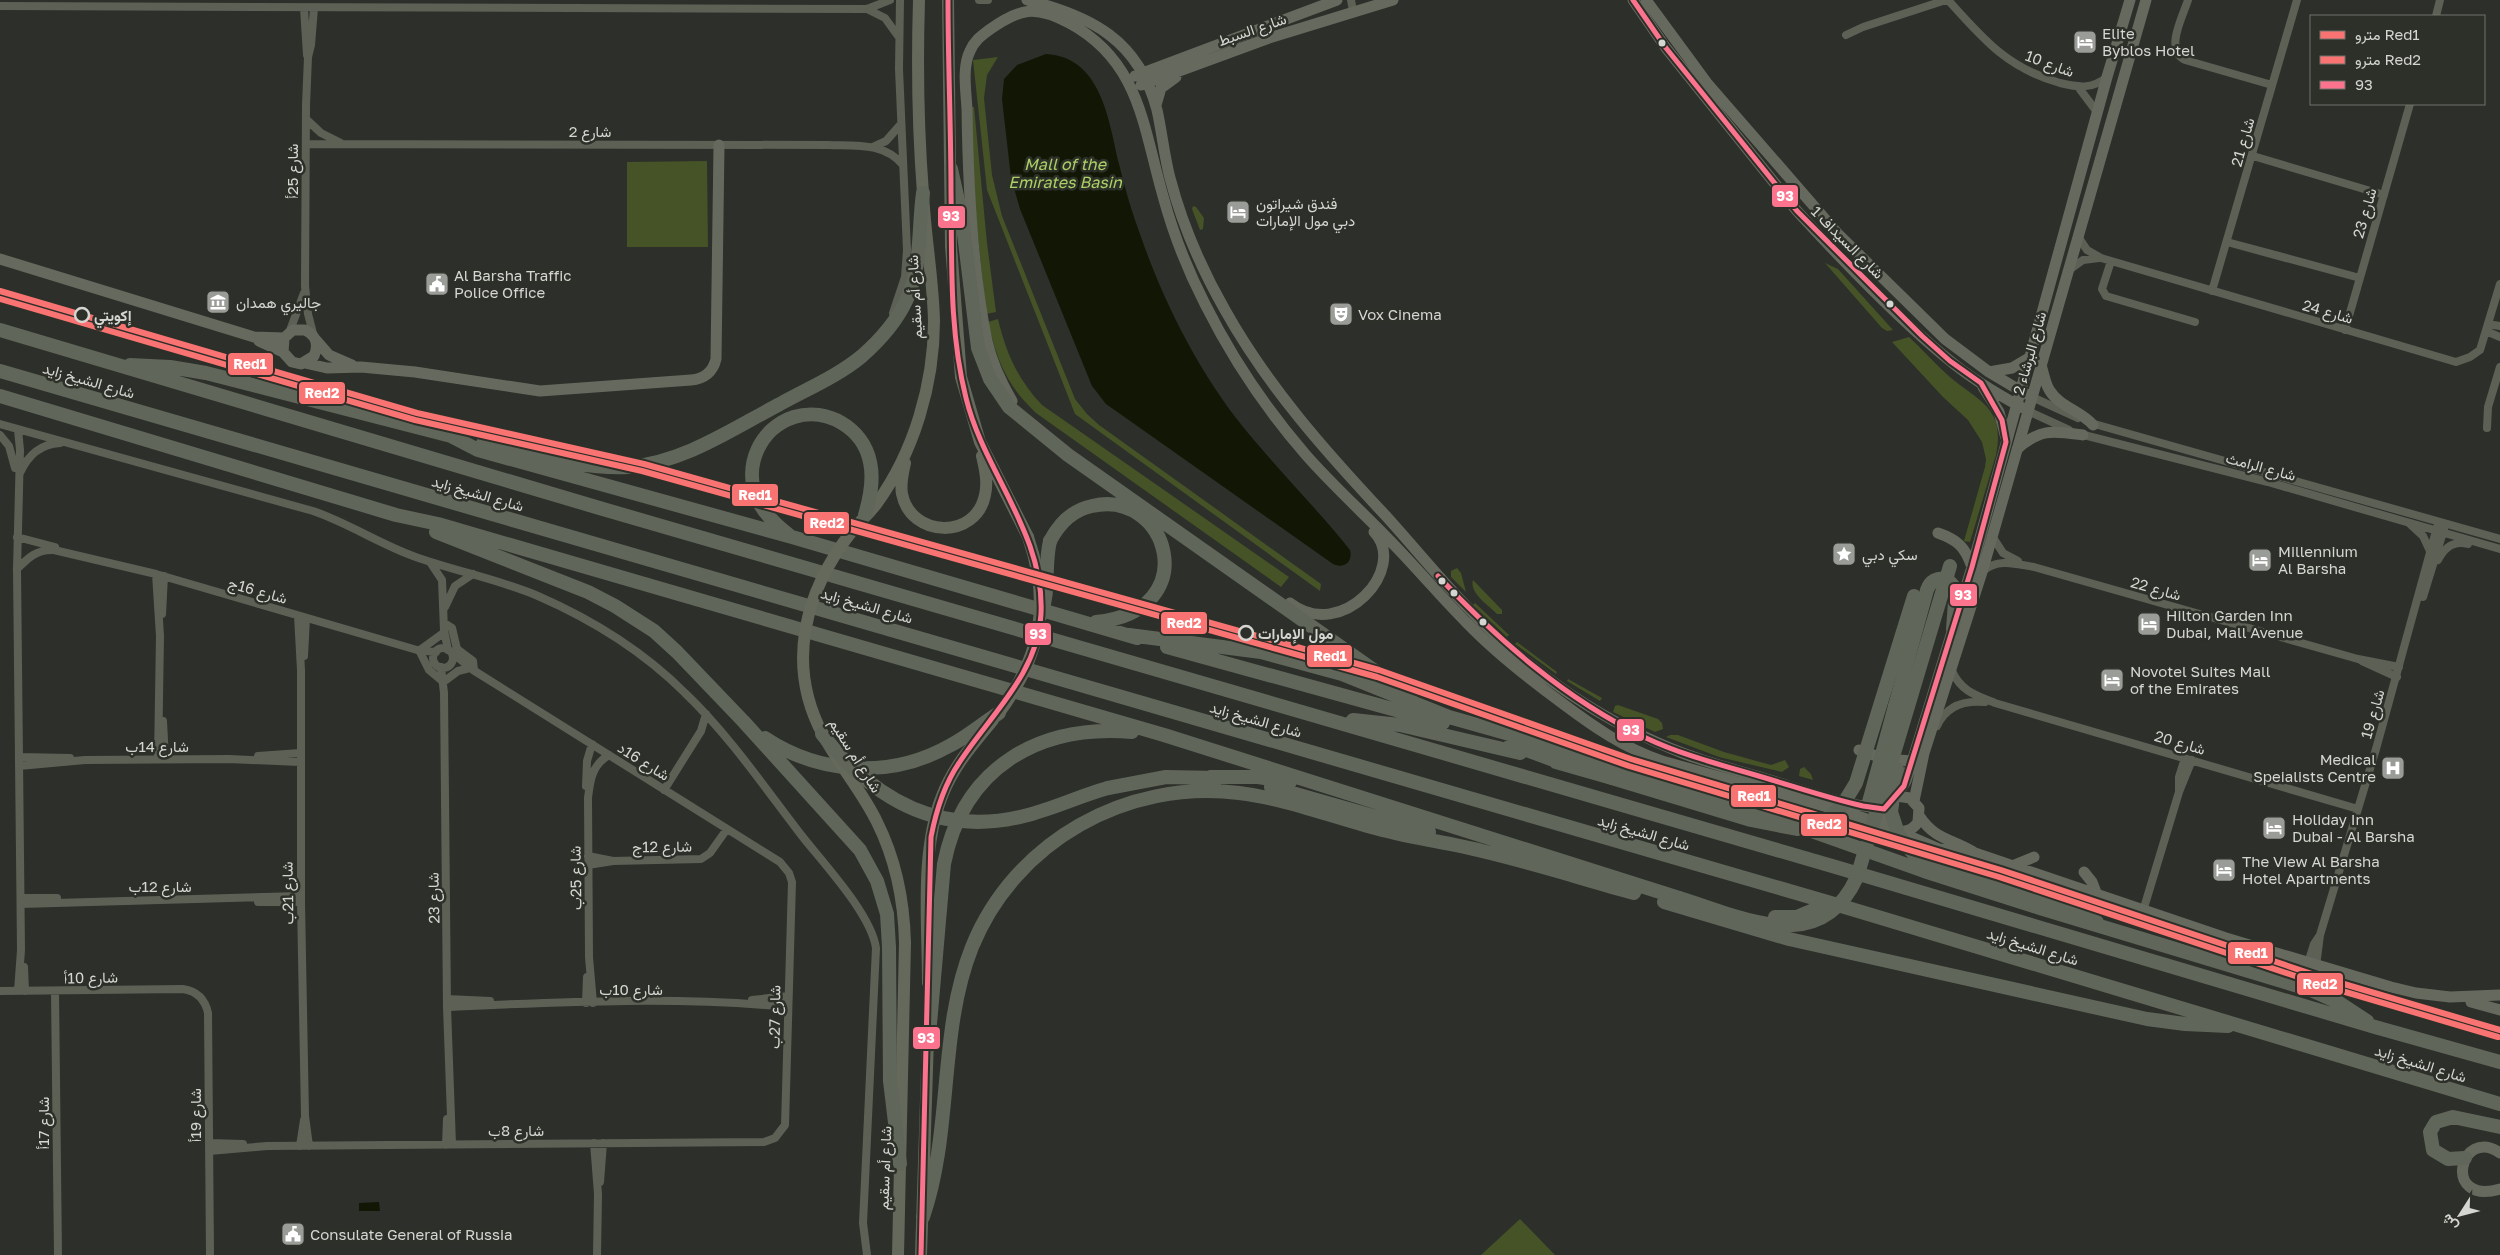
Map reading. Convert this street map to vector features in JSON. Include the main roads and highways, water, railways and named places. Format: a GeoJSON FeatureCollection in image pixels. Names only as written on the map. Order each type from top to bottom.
{"type":"FeatureCollection","features":[{"type":"Feature","properties":{"kind":"highway"},"geometry":{"type":"LineString","coordinates":[[951,169],[962,218],[976,337],[982,359],[999,393],[1025,422],[1393,684],[1428,702],[1501,733]]}},
{"type":"Feature","properties":{"kind":"highway"},"geometry":{"type":"LineString","coordinates":[[117,366],[152,365],[197,371],[451,436],[591,465],[628,467],[664,461],[697,447],[832,376],[861,357],[882,336],[906,302],[914,281],[923,193]]}},
{"type":"Feature","properties":{"kind":"highway","name":"شارع الشيخ زايد"},"geometry":{"type":"LineString","coordinates":[[0,330],[117,366],[2500,1062]]}},
{"type":"Feature","properties":{"kind":"highway","name":"شارع الشيخ زايد"},"geometry":{"type":"LineString","coordinates":[[0,371],[1782,888],[2500,1104]]}},
{"type":"Feature","properties":{"kind":"highway"},"geometry":{"type":"LineString","coordinates":[[0,396],[396,515],[448,527],[1164,735],[1489,837]]}},
{"type":"Feature","properties":{"kind":"highway"},"geometry":{"type":"LineString","coordinates":[[792,537],[762,508],[755,494],[752,477],[755,455],[759,445],[773,428],[792,418],[814,415],[825,416],[845,425],[861,441],[870,461],[871,472],[870,496],[865,515]]}},
{"type":"Feature","properties":{"kind":"highway"},"geometry":{"type":"LineString","coordinates":[[451,436],[478,450],[792,537],[1129,634],[1161,646],[1475,731],[1564,764]]}},
{"type":"Feature","properties":{"kind":"highway"},"geometry":{"type":"LineString","coordinates":[[1041,615],[1047,592],[1046,562],[1050,541],[1063,521],[1076,512],[1091,506],[1107,504],[1122,507],[1137,513],[1150,524],[1160,540],[1164,559],[1162,578],[1148,603],[1131,614],[1087,622]]}},
{"type":"Feature","properties":{"kind":"highway"},"geometry":{"type":"LineString","coordinates":[[396,515],[588,592],[615,606],[666,641],[744,722],[849,837],[869,865],[883,897],[889,931],[890,1081],[900,1164]]}},
{"type":"Feature","properties":{"kind":"highway"},"geometry":{"type":"LineString","coordinates":[[822,734],[850,768],[873,787],[912,809],[948,819],[982,822],[1015,818],[1108,788],[1151,779],[1242,776],[1289,782],[1456,831],[1528,843],[1780,927],[1808,924],[1833,911],[1847,896],[1857,877],[1950,566]]}},
{"type":"Feature","properties":{"kind":"highway"},"geometry":{"type":"LineString","coordinates":[[1681,894],[1778,917],[1807,914],[1832,899],[1849,875],[1928,586],[1936,579],[1950,580],[1956,589],[1953,628]]}},
{"type":"Feature","properties":{"kind":"highway"},"geometry":{"type":"LineString","coordinates":[[1330,719],[1400,725],[1564,764],[1770,825],[1797,829],[1821,822],[1842,806],[1856,783],[1914,596]]}},
{"type":"Feature","properties":{"kind":"highway"},"geometry":{"type":"LineString","coordinates":[[1129,634],[1234,647],[1288,658],[1342,674],[1449,717],[1552,746],[1777,818],[1924,872],[2311,990],[2345,1006],[2375,1027]]}},
{"type":"Feature","properties":{"kind":"highway"},"geometry":{"type":"LineString","coordinates":[[1914,686],[1892,796],[1892,820],[1908,848],[1927,862],[2073,906],[2088,914],[2101,927]]}},
{"type":"Feature","properties":{"kind":"highway"},"geometry":{"type":"LineString","coordinates":[[744,722],[777,746],[815,762],[854,769],[875,769],[914,761],[951,745],[999,713]]}},
{"type":"Feature","properties":{"kind":"highway"},"geometry":{"type":"LineString","coordinates":[[928,1047],[944,864],[956,825],[976,792],[993,773],[1013,758],[1035,745],[1058,736],[1096,730],[1164,735]]}},
{"type":"Feature","properties":{"kind":"highway"},"geometry":{"type":"LineString","coordinates":[[1211,777],[1270,786],[1432,833],[1481,850],[1800,941],[2147,1018],[2204,1026],[2243,1026]]}},
{"type":"Feature","properties":{"kind":"highway"},"geometry":{"type":"LineString","coordinates":[[923,1217],[936,1160],[960,984],[968,958],[989,913],[1009,884],[1037,854],[1070,830],[1098,814],[1144,798],[1176,792],[1225,792],[1257,796],[1394,833],[1481,850]]}},
{"type":"Feature","properties":{"kind":"highway"},"geometry":{"type":"LineString","coordinates":[[2466,1158],[2448,1159],[2433,1150],[2430,1132],[2436,1122],[2453,1117],[2500,1127]]}},
{"type":"Feature","properties":{"kind":"main road","name":"شارع أم سقيم"},"geometry":{"type":"LineString","coordinates":[[898,1255],[905,943],[900,890],[885,838],[870,808],[822,734],[806,689],[803,658],[805,627],[812,597],[825,569],[888,486],[909,443],[926,391],[933,340],[933,307],[923,193],[918,67],[919,0]]}},
{"type":"Feature","properties":{"kind":"main road"},"geometry":{"type":"LineString","coordinates":[[921,1255],[928,1047],[930,851],[942,796],[960,761],[1015,691],[1027,667],[1036,642],[1041,615],[1037,567],[1028,537],[980,442],[966,399],[958,355],[951,246],[948,0]]}},
{"type":"Feature","properties":{"kind":"main road"},"geometry":{"type":"LineString","coordinates":[[909,443],[902,482],[905,502],[912,514],[922,523],[934,528],[948,529],[967,522],[977,513],[984,502],[986,481],[980,442]]}},
{"type":"Feature","properties":{"kind":"water","name":"Mall of the Emirates Basin"},"geometry":{"type":"Polygon","coordinates":[[[1046,54],[1065,58],[1080,67],[1091,79],[1100,94],[1138,228],[1159,284],[1181,331],[1207,376],[1236,418],[1350,550],[1349,561],[1344,565],[1333,564],[1106,404],[1092,386],[1020,209],[1011,178],[1002,99],[1004,79],[1017,65],[1046,54]]]}},
{"type":"Feature","properties":{"kind":"water"},"geometry":{"type":"Polygon","coordinates":[[[379,1202],[380,1211],[359,1211],[359,1203],[379,1202]]]}},
{"type":"Feature","properties":{"kind":"metro line","name":"Red1"},"geometry":{"type":"LineString","coordinates":[[0,291],[417,413],[644,464],[1379,670],[1631,759],[2001,870],[2327,979],[2500,1030]]}},
{"type":"Feature","properties":{"kind":"metro line","name":"Red2"},"geometry":{"type":"LineString","coordinates":[[0,299],[415,420],[642,471],[1377,677],[1629,766],[1999,877],[2325,986],[2498,1037]]}},
{"type":"Feature","properties":{"kind":"place","name":"Elite Byblos Hotel"},"geometry":{"type":"Point","coordinates":[2085,42]}},
{"type":"Feature","properties":{"kind":"place","name":"فندق شيراتون دبي مول الإمارات"},"geometry":{"type":"Point","coordinates":[1238,212]}},
{"type":"Feature","properties":{"kind":"place","name":"Al Barsha Traffic Police Office"},"geometry":{"type":"Point","coordinates":[437,284]}},
{"type":"Feature","properties":{"kind":"place","name":"جاليري همدان"},"geometry":{"type":"Point","coordinates":[218,302]}},
{"type":"Feature","properties":{"kind":"place","name":"Vox Cinema"},"geometry":{"type":"Point","coordinates":[1341,314]}},
{"type":"Feature","properties":{"kind":"place","name":"إكويتي"},"geometry":{"type":"Point","coordinates":[82,315]}},
{"type":"Feature","properties":{"kind":"place","name":"سكي دبي"},"geometry":{"type":"Point","coordinates":[1844,554]}},
{"type":"Feature","properties":{"kind":"place","name":"Millennium Al Barsha"},"geometry":{"type":"Point","coordinates":[2260,560]}},
{"type":"Feature","properties":{"kind":"place","name":"Hilton Garden Inn Dubai, Mall Avenue"},"geometry":{"type":"Point","coordinates":[2149,624]}},
{"type":"Feature","properties":{"kind":"place","name":"مول الإمارات"},"geometry":{"type":"Point","coordinates":[1246,633]}},
{"type":"Feature","properties":{"kind":"place","name":"Novotel Suites Mall of the Emirates"},"geometry":{"type":"Point","coordinates":[2112,680]}},
{"type":"Feature","properties":{"kind":"place","name":"Medical Speialists Centre"},"geometry":{"type":"Point","coordinates":[2393,768]}},
{"type":"Feature","properties":{"kind":"place","name":"Holiday Inn Dubai - Al Barsha"},"geometry":{"type":"Point","coordinates":[2274,828]}},
{"type":"Feature","properties":{"kind":"place","name":"The View Al Barsha Hotel Apartments"},"geometry":{"type":"Point","coordinates":[2224,870]}},
{"type":"Feature","properties":{"kind":"place","name":"Consulate General of Russia"},"geometry":{"type":"Point","coordinates":[293,1234]}}]}
